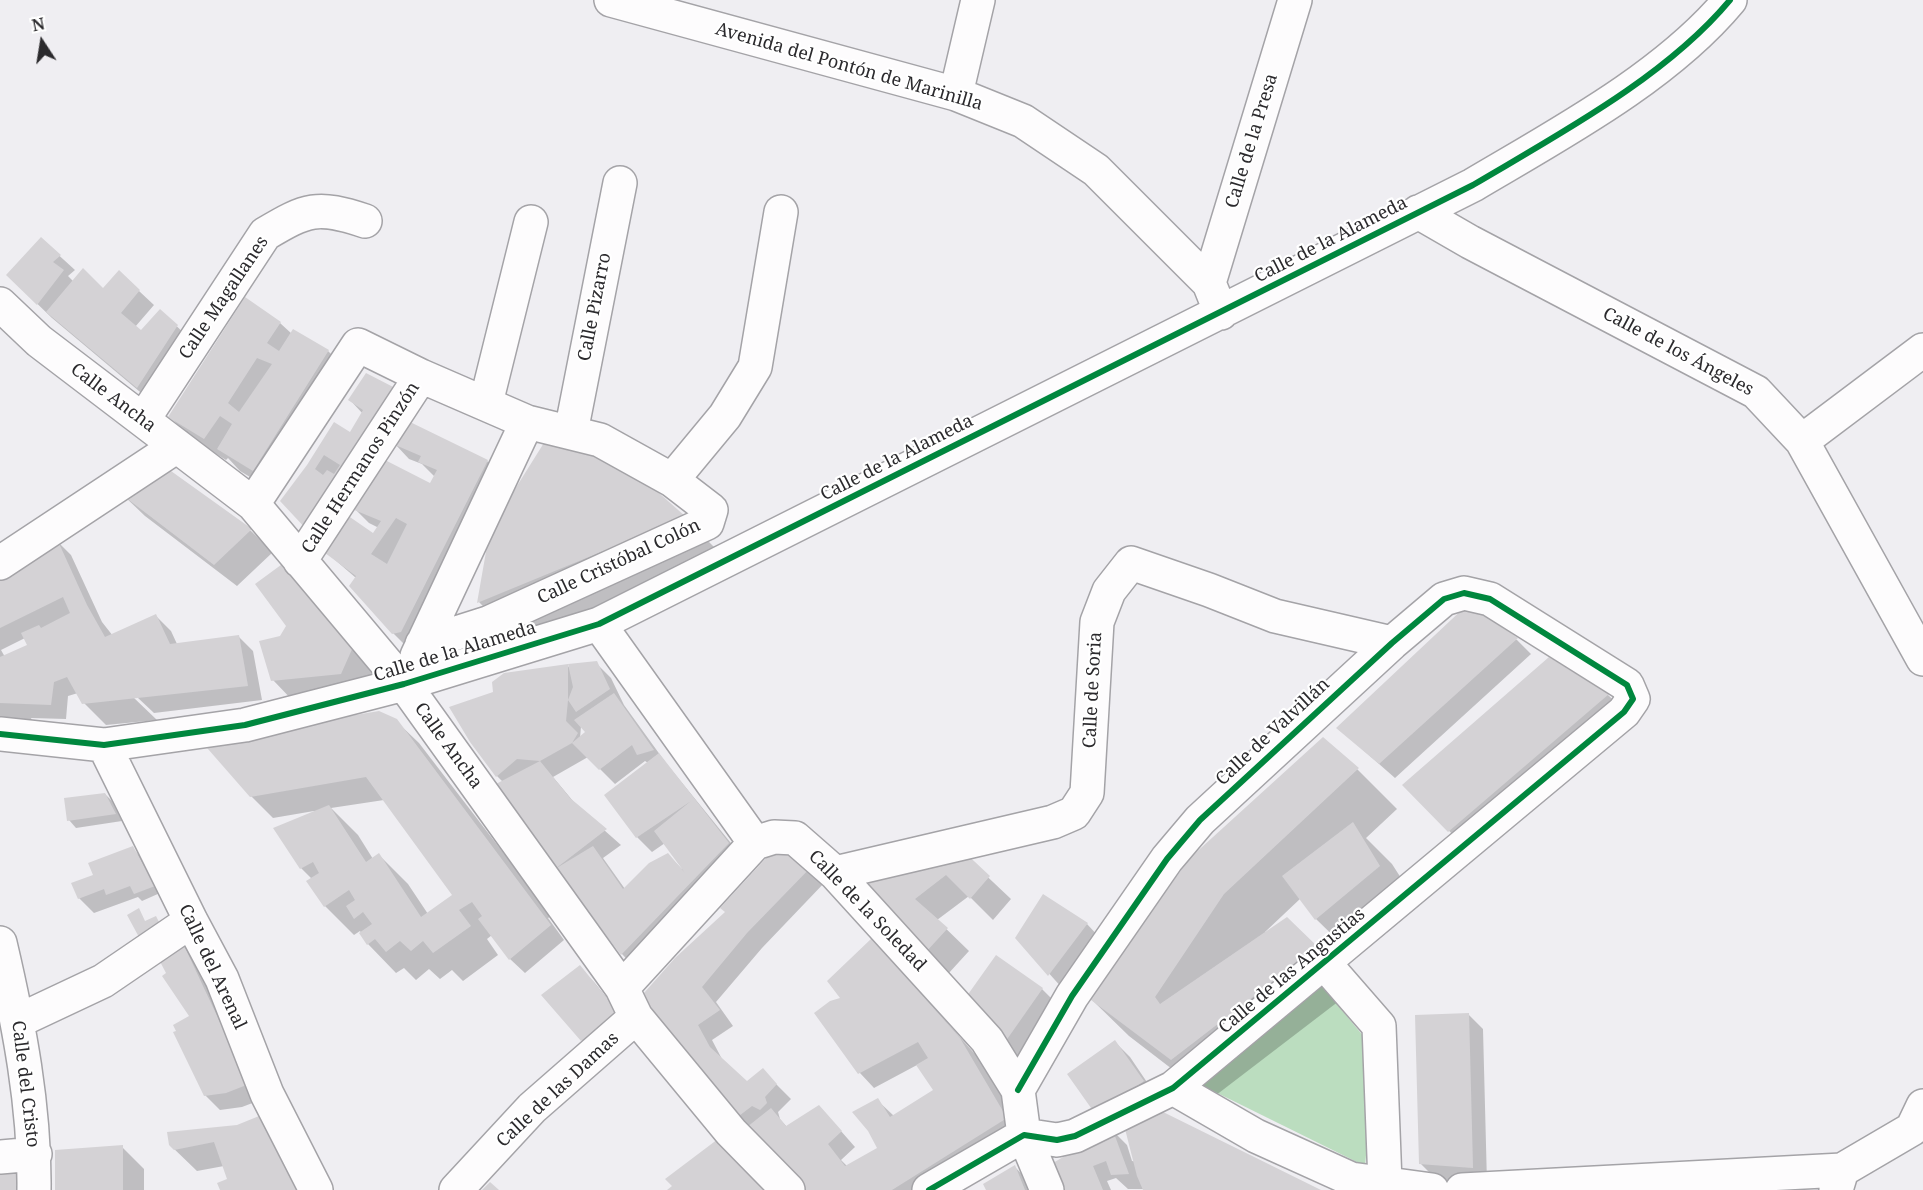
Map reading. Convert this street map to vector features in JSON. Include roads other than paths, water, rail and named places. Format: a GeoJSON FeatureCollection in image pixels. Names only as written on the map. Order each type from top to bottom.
{"type":"FeatureCollection","features":[{"type":"Feature","properties":{"kind":"street","name":"Avenida del Pontón de Marinilla"},"geometry":{"type":"LineString","coordinates":[[611,0],[672,8],[956,94],[1023,121],[1096,170],[1209,283],[1221,313]]}},
{"type":"Feature","properties":{"kind":"street"},"geometry":{"type":"LineString","coordinates":[[956,94],[978,0]]}},
{"type":"Feature","properties":{"kind":"street","name":"Calle de la Presa"},"geometry":{"type":"LineString","coordinates":[[1209,283],[1295,0]]}},
{"type":"Feature","properties":{"kind":"street","name":"Calle de la Alameda"},"geometry":{"type":"LineString","coordinates":[[0,734],[104,745],[245,725],[404,684],[599,624],[1473,185],[1569,128],[1661,66],[1716,17],[1730,0]]}},
{"type":"Feature","properties":{"kind":"street","name":"Calle Pizarro"},"geometry":{"type":"LineString","coordinates":[[571,432],[620,183]]}},
{"type":"Feature","properties":{"kind":"street","name":"Calle Magallanes"},"geometry":{"type":"LineString","coordinates":[[143,420],[265,234],[291,218],[316,210],[342,213],[365,221]]}},
{"type":"Feature","properties":{"kind":"street"},"geometry":{"type":"LineString","coordinates":[[672,480],[725,416],[755,367],[781,212]]}},
{"type":"Feature","properties":{"kind":"street","name":"Calle de los Ángeles"},"geometry":{"type":"LineString","coordinates":[[1418,212],[1470,243],[1756,392],[1802,441],[1923,659]]}},
{"type":"Feature","properties":{"kind":"street"},"geometry":{"type":"LineString","coordinates":[[486,403],[531,222]]}},
{"type":"Feature","properties":{"kind":"street","name":"Calle Ancha"},"geometry":{"type":"LineString","coordinates":[[0,304],[39,341],[253,504],[404,684],[622,988],[636,1017],[731,1132],[788,1190]]}},
{"type":"Feature","properties":{"kind":"street","name":"Calle Cristóbal Colón"},"geometry":{"type":"LineString","coordinates":[[253,504],[358,345],[421,376],[528,422],[600,440],[672,480],[711,510],[707,523],[488,623],[422,644]]}},
{"type":"Feature","properties":{"kind":"street"},"geometry":{"type":"LineString","coordinates":[[1802,441],[1923,350]]}},
{"type":"Feature","properties":{"kind":"street","name":"Calle Hermanos Pinzón"},"geometry":{"type":"LineString","coordinates":[[300,561],[421,376]]}},
{"type":"Feature","properties":{"kind":"street"},"geometry":{"type":"LineString","coordinates":[[404,684],[528,422]]}},
{"type":"Feature","properties":{"kind":"street"},"geometry":{"type":"LineString","coordinates":[[0,563],[177,446]]}},
{"type":"Feature","properties":{"kind":"street","name":"Calle de Soria"},"geometry":{"type":"LineString","coordinates":[[835,873],[1053,822],[1074,813],[1087,793],[1097,622],[1109,591],[1131,563],[1275,616],[1392,643]]}},
{"type":"Feature","properties":{"kind":"street","name":"Calle de Valvillán"},"geometry":{"type":"LineString","coordinates":[[1018,1090],[1069,1001],[1167,859],[1200,820],[1392,643],[1444,599],[1464,593],[1490,599],[1627,685],[1633,699]]}},
{"type":"Feature","properties":{"kind":"street"},"geometry":{"type":"LineString","coordinates":[[599,624],[755,843],[622,988]]}},
{"type":"Feature","properties":{"kind":"street","name":"Calle de las Angustias"},"geometry":{"type":"LineString","coordinates":[[1024,1135],[1057,1140],[1075,1136],[1173,1088],[1325,964],[1624,712],[1633,699]]}},
{"type":"Feature","properties":{"kind":"street","name":"Calle del Arenal"},"geometry":{"type":"LineString","coordinates":[[104,745],[222,979],[267,1095],[316,1190]]}},
{"type":"Feature","properties":{"kind":"street","name":"Calle de la Soledad"},"geometry":{"type":"LineString","coordinates":[[755,843],[774,837],[795,838],[835,873],[987,1040],[1018,1090],[1024,1135],[1047,1190]]}},
{"type":"Feature","properties":{"kind":"street"},"geometry":{"type":"LineString","coordinates":[[18,1022],[103,981],[191,921]]}},
{"type":"Feature","properties":{"kind":"street","name":"Calle del Cristo"},"geometry":{"type":"LineString","coordinates":[[0,943],[18,1022],[34,1154],[34,1190]]}},
{"type":"Feature","properties":{"kind":"street"},"geometry":{"type":"LineString","coordinates":[[1325,964],[1379,1026],[1385,1183]]}},
{"type":"Feature","properties":{"kind":"street","name":"Calle de las Damas"},"geometry":{"type":"LineString","coordinates":[[456,1190],[532,1108],[636,1017]]}},
{"type":"Feature","properties":{"kind":"street"},"geometry":{"type":"LineString","coordinates":[[1173,1088],[1256,1136],[1351,1179],[1432,1190]]}},
{"type":"Feature","properties":{"kind":"street"},"geometry":{"type":"LineString","coordinates":[[1462,1190],[1839,1180],[1919,1121]]}},
{"type":"Feature","properties":{"kind":"street"},"geometry":{"type":"LineString","coordinates":[[929,1190],[1024,1135]]}},
{"type":"Feature","properties":{"kind":"street"},"geometry":{"type":"LineString","coordinates":[[0,1157],[34,1154]]}}]}
